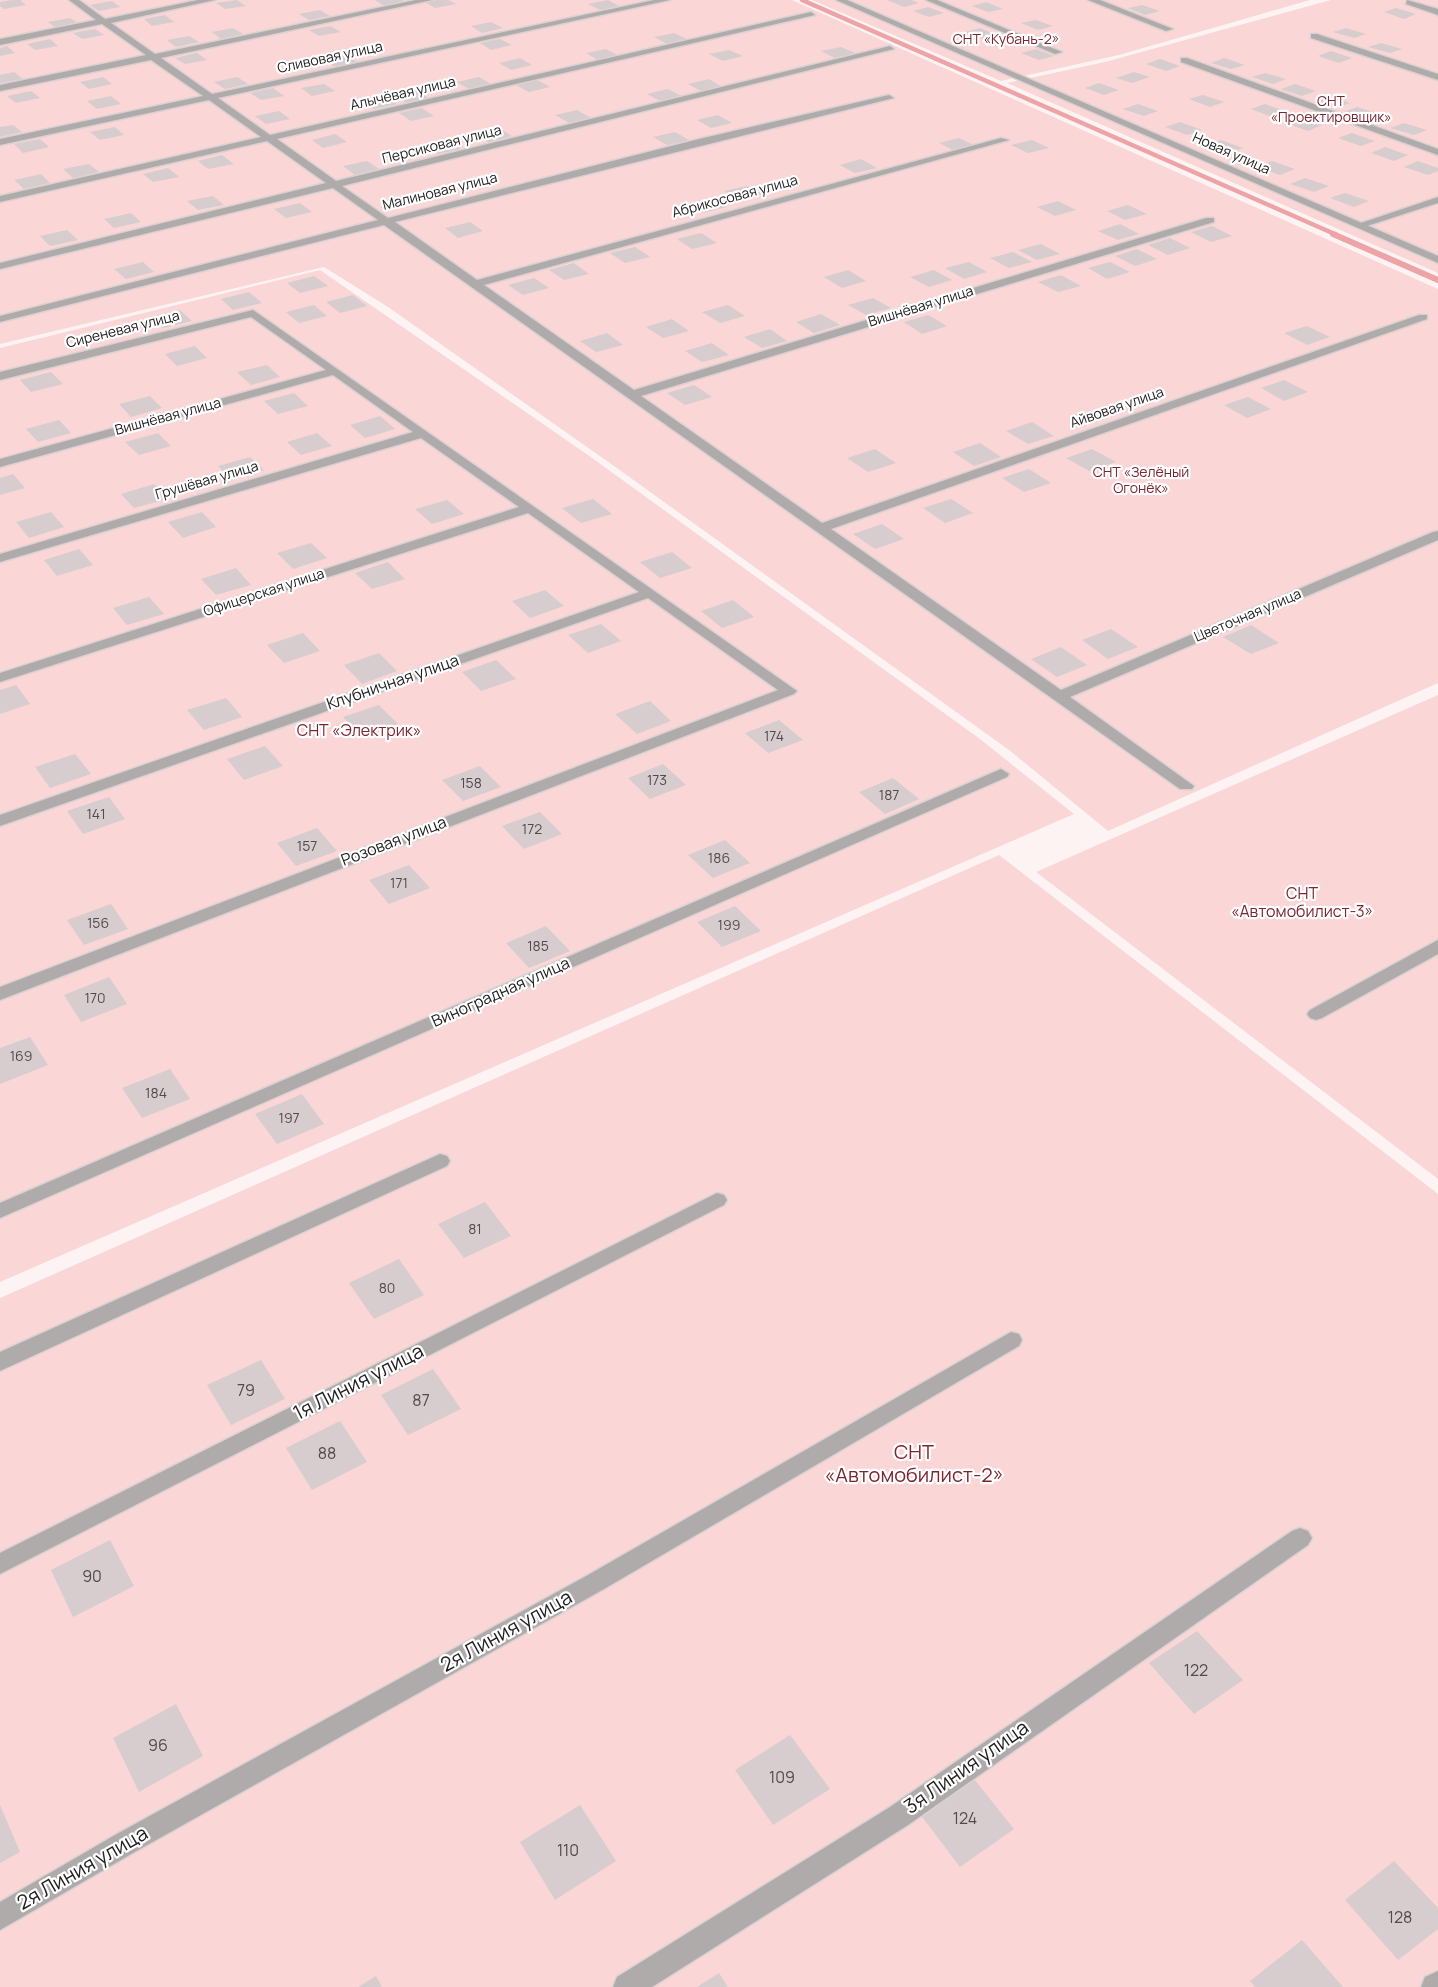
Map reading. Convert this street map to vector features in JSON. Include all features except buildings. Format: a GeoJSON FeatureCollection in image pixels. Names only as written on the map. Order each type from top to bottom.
{"type":"FeatureCollection","features":[{"type":"Feature","properties":{"kind":"street"},"geometry":{"type":"LineString","coordinates":[[73,0],[1186,786]]}},
{"type":"Feature","properties":{"kind":"street"},"geometry":{"type":"LineString","coordinates":[[0,42],[211,0]]}},
{"type":"Feature","properties":{"kind":"street"},"geometry":{"type":"LineString","coordinates":[[0,88],[428,0]]}},
{"type":"Feature","properties":{"kind":"street","name":"Сливовая улица"},"geometry":{"type":"LineString","coordinates":[[0,142],[666,0]]}},
{"type":"Feature","properties":{"kind":"street","name":"Новая улица"},"geometry":{"type":"LineString","coordinates":[[840,0],[1438,260]]}},
{"type":"Feature","properties":{"kind":"street"},"geometry":{"type":"LineString","coordinates":[[930,0],[1058,52]]}},
{"type":"Feature","properties":{"kind":"street"},"geometry":{"type":"LineString","coordinates":[[1092,0],[1170,29]]}},
{"type":"Feature","properties":{"kind":"street"},"geometry":{"type":"LineString","coordinates":[[1409,2],[1438,12]]}},
{"type":"Feature","properties":{"kind":"street","name":"Алычёвая улица"},"geometry":{"type":"LineString","coordinates":[[0,199],[811,15]]}},
{"type":"Feature","properties":{"kind":"street"},"geometry":{"type":"LineString","coordinates":[[1314,36],[1438,78]]}},
{"type":"Feature","properties":{"kind":"street","name":"Персиковая улица"},"geometry":{"type":"LineString","coordinates":[[0,267],[890,49]]}},
{"type":"Feature","properties":{"kind":"street"},"geometry":{"type":"LineString","coordinates":[[1184,60],[1438,152]]}},
{"type":"Feature","properties":{"kind":"street","name":"Малиновая улица"},"geometry":{"type":"LineString","coordinates":[[0,319],[699,142],[889,98]]}},
{"type":"Feature","properties":{"kind":"street","name":"Абрикосовая улица"},"geometry":{"type":"LineString","coordinates":[[474,284],[1004,140]]}},
{"type":"Feature","properties":{"kind":"street"},"geometry":{"type":"LineString","coordinates":[[1360,225],[1438,200]]}},
{"type":"Feature","properties":{"kind":"street","name":"Вишнёвая улица"},"geometry":{"type":"LineString","coordinates":[[632,395],[1210,220]]}},
{"type":"Feature","properties":{"kind":"street","name":"Сиреневая улица"},"geometry":{"type":"LineString","coordinates":[[0,376],[253,313],[336,371]]}},
{"type":"Feature","properties":{"kind":"street","name":"Айвовая улица"},"geometry":{"type":"LineString","coordinates":[[820,528],[1424,317]]}},
{"type":"Feature","properties":{"kind":"street"},"geometry":{"type":"LineString","coordinates":[[336,371],[651,593]]}},
{"type":"Feature","properties":{"kind":"street","name":"Вишнёвая улица"},"geometry":{"type":"LineString","coordinates":[[0,463],[336,371]]}},
{"type":"Feature","properties":{"kind":"street","name":"Грушёвая улица"},"geometry":{"type":"LineString","coordinates":[[0,558],[423,433]]}},
{"type":"Feature","properties":{"kind":"street","name":"Офицерская улица"},"geometry":{"type":"LineString","coordinates":[[0,678],[529,508]]}},
{"type":"Feature","properties":{"kind":"street","name":"Цветочная улица"},"geometry":{"type":"LineString","coordinates":[[1058,697],[1438,535]]}},
{"type":"Feature","properties":{"kind":"street","name":"Розовая улица"},"geometry":{"type":"LineString","coordinates":[[0,994],[789,691],[651,593]]}},
{"type":"Feature","properties":{"kind":"street","name":"Клубничная улица"},"geometry":{"type":"LineString","coordinates":[[0,821],[651,593]]}},
{"type":"Feature","properties":{"kind":"street","name":"Виноградная улица"},"geometry":{"type":"LineString","coordinates":[[0,1211],[1001,774]]}},
{"type":"Feature","properties":{"kind":"street"},"geometry":{"type":"LineString","coordinates":[[1316,1014],[1438,946]]}},
{"type":"Feature","properties":{"kind":"street"},"geometry":{"type":"LineString","coordinates":[[0,1362],[440,1161]]}},
{"type":"Feature","properties":{"kind":"street","name":"1я Линия улица"},"geometry":{"type":"LineString","coordinates":[[0,1564],[717,1200]]}},
{"type":"Feature","properties":{"kind":"street","name":"2я Линия улица"},"geometry":{"type":"LineString","coordinates":[[0,1917],[124,1844],[596,1582],[1011,1340]]}},
{"type":"Feature","properties":{"kind":"street","name":"3я Линия улица"},"geometry":{"type":"LineString","coordinates":[[627,1987],[899,1816],[1300,1538]]}},
{"type":"Feature","properties":{"kind":"green space","name":"СНТ «Зелёный Огонёк»"},"geometry":{"type":"Polygon","coordinates":[[[0,0],[792,0],[1438,289],[1438,683],[1108,831],[1009,750],[614,466],[388,307],[324,267],[0,344],[0,0]]]}},
{"type":"Feature","properties":{"kind":"green space","name":"СНТ «Кубань-2»"},"geometry":{"type":"Polygon","coordinates":[[[812,0],[1310,0],[1119,55],[1001,81],[812,0]]]}},
{"type":"Feature","properties":{"kind":"green space","name":"СНТ «Проектировщик»"},"geometry":{"type":"Polygon","coordinates":[[[1331,0],[1438,0],[1438,273],[1007,83],[1105,62],[1331,0]]]}},
{"type":"Feature","properties":{"kind":"green space","name":"СНТ «Электрик»"},"geometry":{"type":"Polygon","coordinates":[[[320,270],[588,455],[980,739],[1074,814],[0,1282],[0,348],[320,270]]]}},
{"type":"Feature","properties":{"kind":"green space","name":"СНТ «Автомобилист-3»"},"geometry":{"type":"Polygon","coordinates":[[[1438,695],[1438,1179],[1036,872],[1438,695]]]}},
{"type":"Feature","properties":{"kind":"green space","name":"СНТ «Автомобилист-2»"},"geometry":{"type":"Polygon","coordinates":[[[999,855],[1438,1194],[1438,1987],[0,1987],[0,1298],[999,855]]]}},
{"type":"Feature","properties":{"kind":"waterway"},"geometry":{"type":"LineString","coordinates":[[802,0],[1337,235]]}},
{"type":"Feature","properties":{"kind":"waterway"},"geometry":{"type":"LineString","coordinates":[[1333,234],[1438,280]]}}]}
